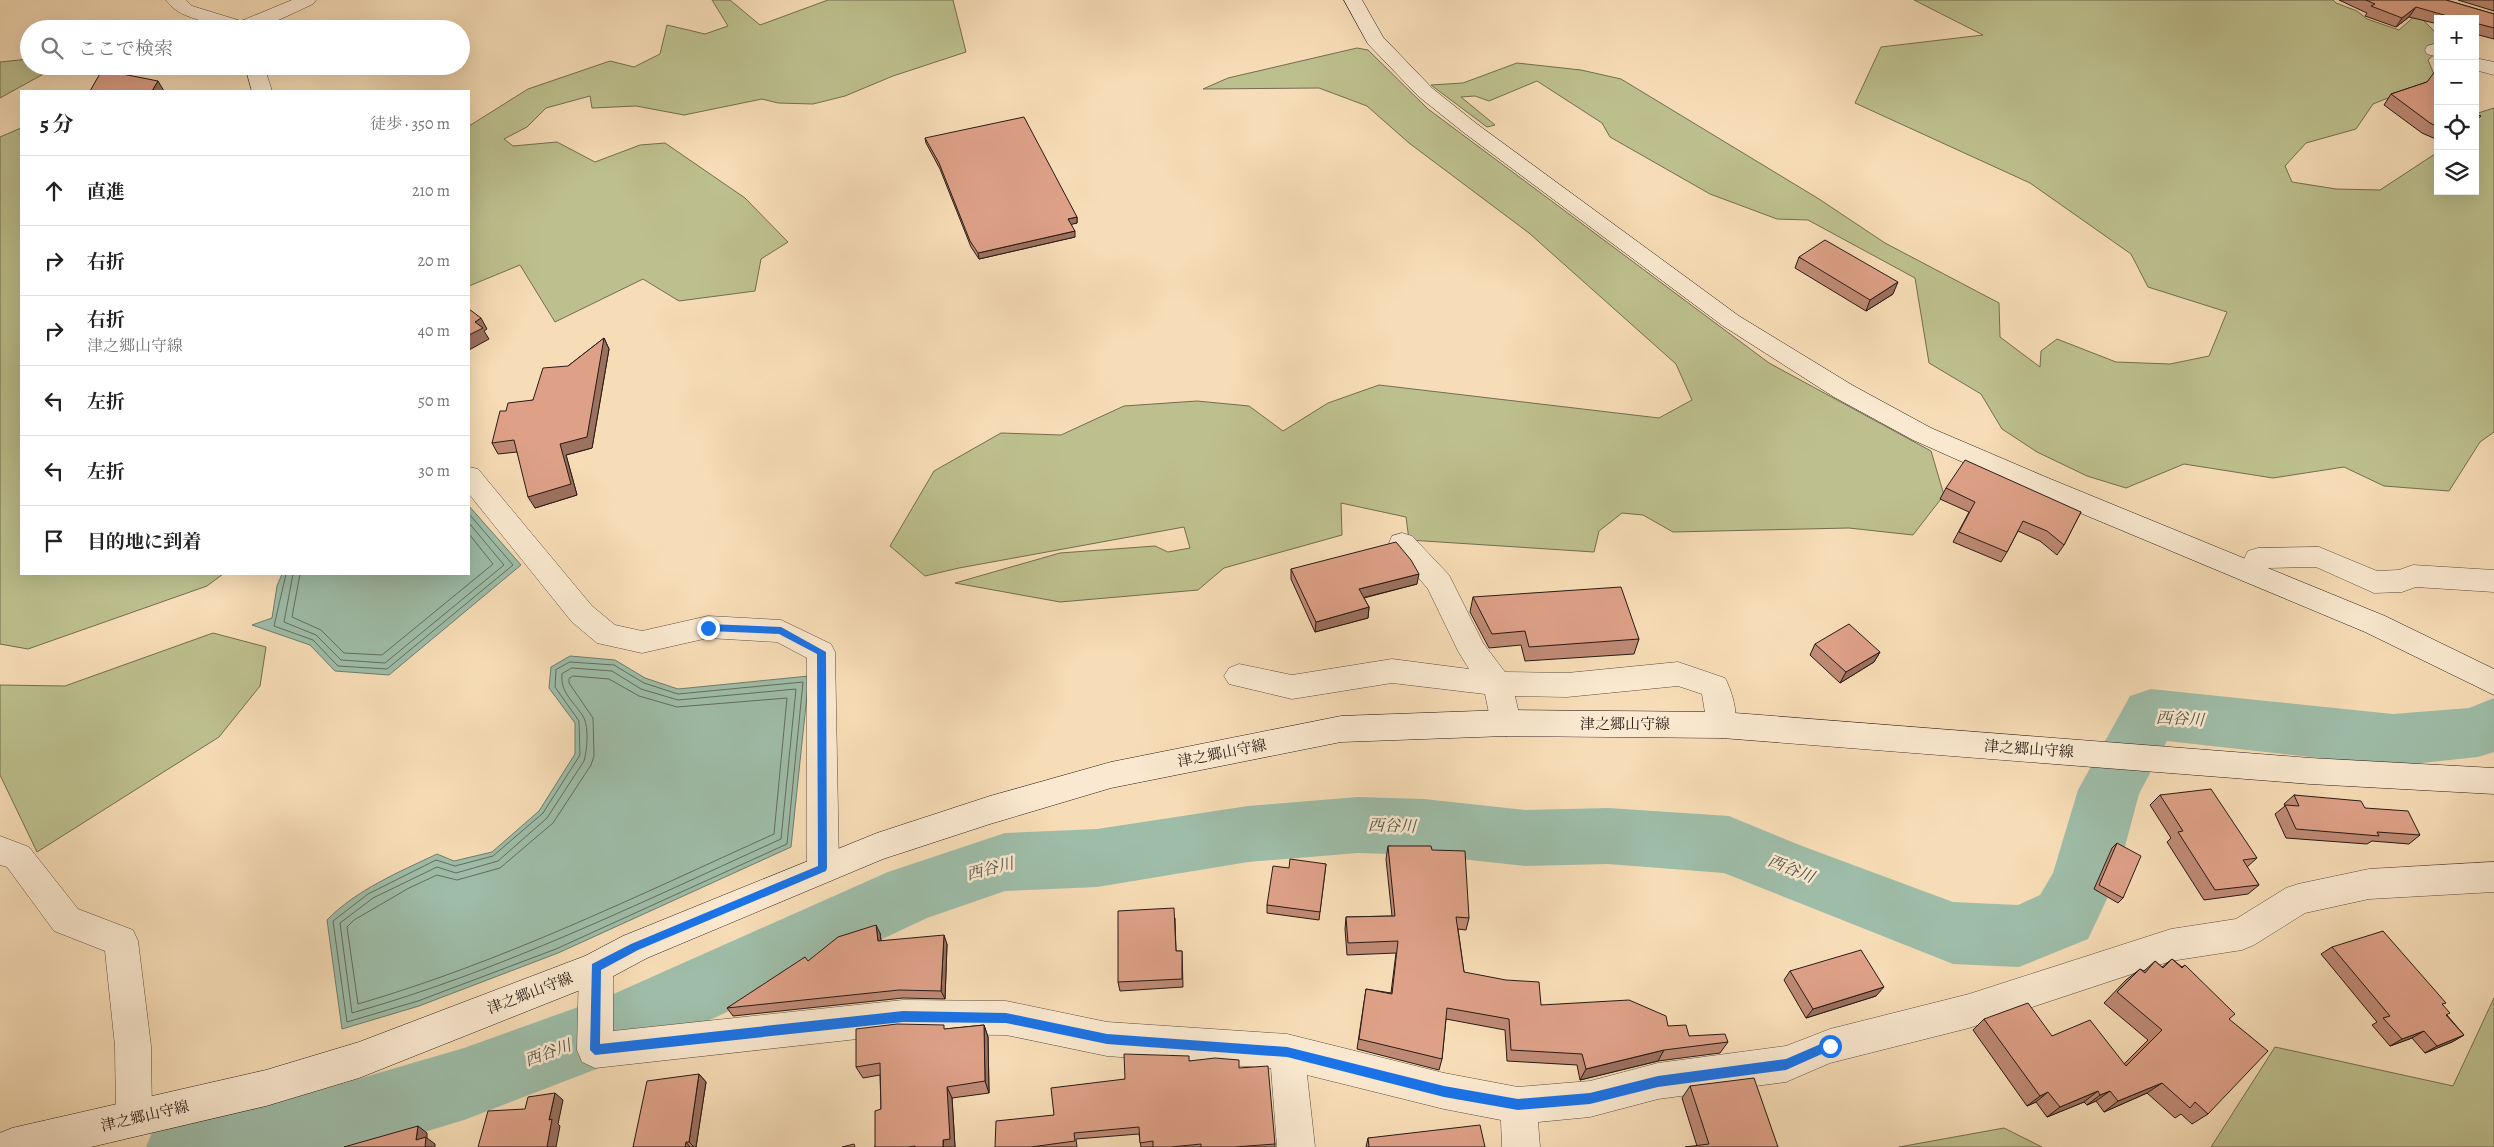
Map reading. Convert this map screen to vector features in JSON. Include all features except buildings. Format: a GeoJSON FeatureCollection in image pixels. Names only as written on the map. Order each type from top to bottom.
{"type":"FeatureCollection","features":[{"type":"Feature","properties":{"kind":"street"},"geometry":{"type":"LineString","coordinates":[[175,0],[186,10],[217,20]]}},
{"type":"Feature","properties":{"kind":"street"},"geometry":{"type":"LineString","coordinates":[[263,20],[307,0]]}},
{"type":"Feature","properties":{"kind":"street"},"geometry":{"type":"LineString","coordinates":[[1353,0],[1375,40],[1425,92],[1470,128],[1731,321],[1843,391],[1922,434],[2375,624],[2494,683]]}},
{"type":"Feature","properties":{"kind":"street"},"geometry":{"type":"LineString","coordinates":[[2479,65],[2493,70],[2494,68]]}},
{"type":"Feature","properties":{"kind":"street"},"geometry":{"type":"LineString","coordinates":[[257,75],[262,90]]}},
{"type":"Feature","properties":{"kind":"street"},"geometry":{"type":"LineString","coordinates":[[470,477],[582,614],[607,635],[642,642],[708,628],[781,631],[821,652],[822,868]]}},
{"type":"Feature","properties":{"kind":"street"},"geometry":{"type":"LineString","coordinates":[[1402,543],[1439,583],[1472,651],[1497,684],[1506,723]]}},
{"type":"Feature","properties":{"kind":"street"},"geometry":{"type":"LineString","coordinates":[[2251,573],[2258,558],[2319,557],[2374,582],[2402,581],[2413,576],[2494,581]]}},
{"type":"Feature","properties":{"kind":"street"},"geometry":{"type":"LineString","coordinates":[[1239,676],[1292,687],[1392,671],[1497,684],[1567,685],[1678,674],[1715,687],[1722,725]]}},
{"type":"Feature","properties":{"kind":"street","name":"津之郷山守線"},"geometry":{"type":"LineString","coordinates":[[12,1147],[266,1088],[359,1060],[596,968],[635,947],[822,868],[877,847],[990,810],[1111,775],[1341,730],[1506,723],[1722,725],[2310,771],[2494,781]]}},
{"type":"Feature","properties":{"kind":"street"},"geometry":{"type":"LineString","coordinates":[[0,850],[18,856],[66,920],[121,941],[133,1046],[134,1118]]}},
{"type":"Feature","properties":{"kind":"street"},"geometry":{"type":"LineString","coordinates":[[596,968],[595,1050],[903,1016],[1006,1018],[1107,1039],[1287,1052],[1444,1091],[1518,1105],[1590,1099],[1658,1081],[1786,1064],[1830,1046],[1969,1011],[2171,945],[2242,934],[2298,899],[2370,884],[2494,877]]}},
{"type":"Feature","properties":{"kind":"street"},"geometry":{"type":"LineString","coordinates":[[1287,1052],[1296,1147]]}},
{"type":"Feature","properties":{"kind":"street"},"geometry":{"type":"LineString","coordinates":[[1518,1105],[1521,1147]]}},
{"type":"Feature","properties":{"kind":"green space"},"geometry":{"type":"Polygon","coordinates":[[[712,0],[730,0],[760,25],[828,0],[953,0],[966,52],[893,76],[845,96],[813,104],[778,103],[762,99],[684,115],[636,106],[592,108],[590,96],[546,108],[527,127],[504,139],[513,146],[557,142],[595,162],[640,145],[665,143],[745,198],[788,242],[761,259],[755,291],[679,301],[643,279],[555,322],[520,265],[470,286],[470,125],[528,89],[610,61],[634,67],[660,54],[667,25],[705,34],[728,26],[712,0]]]}},
{"type":"Feature","properties":{"kind":"green space"},"geometry":{"type":"Polygon","coordinates":[[[1914,0],[2333,0],[2357,11],[2367,19],[2399,30],[2417,14],[2434,31],[2434,55],[2428,60],[2434,74],[2434,80],[2373,104],[2356,129],[2306,143],[2285,166],[2292,182],[2336,189],[2380,190],[2434,155],[2434,195],[2479,195],[2479,113],[2494,108],[2494,432],[2480,442],[2449,491],[2384,486],[2344,467],[2273,478],[2184,464],[2126,488],[2087,476],[2037,452],[2002,429],[1981,394],[1929,363],[1915,278],[1808,220],[1777,219],[1710,194],[1610,137],[1602,123],[1537,81],[1489,101],[1475,96],[1461,97],[1495,125],[1487,127],[1431,85],[1463,83],[1517,63],[1581,70],[1621,79],[1819,199],[1885,243],[1999,303],[2000,337],[2040,367],[2041,351],[2057,339],[2116,362],[2170,364],[2209,356],[2227,312],[2148,287],[2131,254],[2030,183],[1855,103],[1881,47],[1983,35],[1914,0]]]}},
{"type":"Feature","properties":{"kind":"green space"},"geometry":{"type":"Polygon","coordinates":[[[1357,48],[1368,50],[1428,109],[1769,363],[1931,451],[1944,495],[1913,535],[1849,528],[1673,532],[1643,515],[1622,513],[1599,531],[1594,552],[1409,540],[1406,517],[1341,503],[1342,535],[1224,568],[1198,590],[1060,602],[955,583],[1060,553],[1155,546],[1168,552],[1190,548],[1184,527],[959,568],[925,576],[890,546],[934,471],[1001,433],[1061,435],[1124,406],[1197,401],[1249,406],[1283,431],[1328,403],[1379,385],[1659,418],[1692,400],[1676,364],[1529,233],[1409,143],[1367,106],[1319,88],[1203,89],[1228,78],[1357,48]]]}},
{"type":"Feature","properties":{"kind":"green space"},"geometry":{"type":"Polygon","coordinates":[[[20,60],[20,75],[42,75],[0,98],[0,62],[20,60]]]}},
{"type":"Feature","properties":{"kind":"green space"},"geometry":{"type":"Polygon","coordinates":[[[20,128],[20,575],[222,575],[207,586],[28,649],[0,644],[0,137],[20,128]]]}},
{"type":"Feature","properties":{"kind":"green space"},"geometry":{"type":"Polygon","coordinates":[[[213,633],[266,647],[260,686],[219,737],[37,852],[0,775],[0,685],[65,686],[213,633]]]}},
{"type":"Feature","properties":{"kind":"green space"},"geometry":{"type":"Polygon","coordinates":[[[2494,998],[2494,1147],[2211,1147],[2275,1047],[2453,1086],[2494,998]]]}},
{"type":"Feature","properties":{"kind":"green space"},"geometry":{"type":"Polygon","coordinates":[[[2004,1128],[2042,1147],[1899,1147],[2004,1128]]]}},
{"type":"Feature","properties":{"kind":"water"},"geometry":{"type":"Polygon","coordinates":[[[470,507],[521,565],[389,675],[335,671],[310,645],[252,625],[272,618],[277,586],[282,575],[470,575],[470,507]]]}},
{"type":"Feature","properties":{"kind":"water"},"geometry":{"type":"Polygon","coordinates":[[[570,656],[615,660],[645,678],[678,689],[809,676],[791,847],[558,953],[419,1006],[342,1029],[327,920],[338,909],[365,891],[437,854],[454,861],[492,852],[539,811],[575,754],[575,723],[549,688],[551,667],[570,656]]]}},
{"type":"Feature","properties":{"kind":"waterway","name":"西谷川"},"geometry":{"type":"LineString","coordinates":[[183,1147],[193,1142],[310,1130],[464,1084],[621,1026],[911,893],[1005,862],[1097,858],[1248,834],[1358,825],[1424,827],[1525,838],[1608,836],[1729,845],[1782,868],[1953,933],[2019,936],[2064,917],[2083,880],[2109,790],[2151,714],[2393,740],[2478,732],[2494,723]]}},
{"type":"Feature","properties":{"kind":"route"},"geometry":{"type":"LineString","coordinates":[[708,628],[781,631],[821,652],[822,868],[635,947],[596,968],[595,1050],[903,1016],[1006,1018],[1107,1039],[1287,1052],[1444,1091],[1518,1105],[1590,1099],[1658,1081],[1786,1064],[1830,1046]]}}]}
